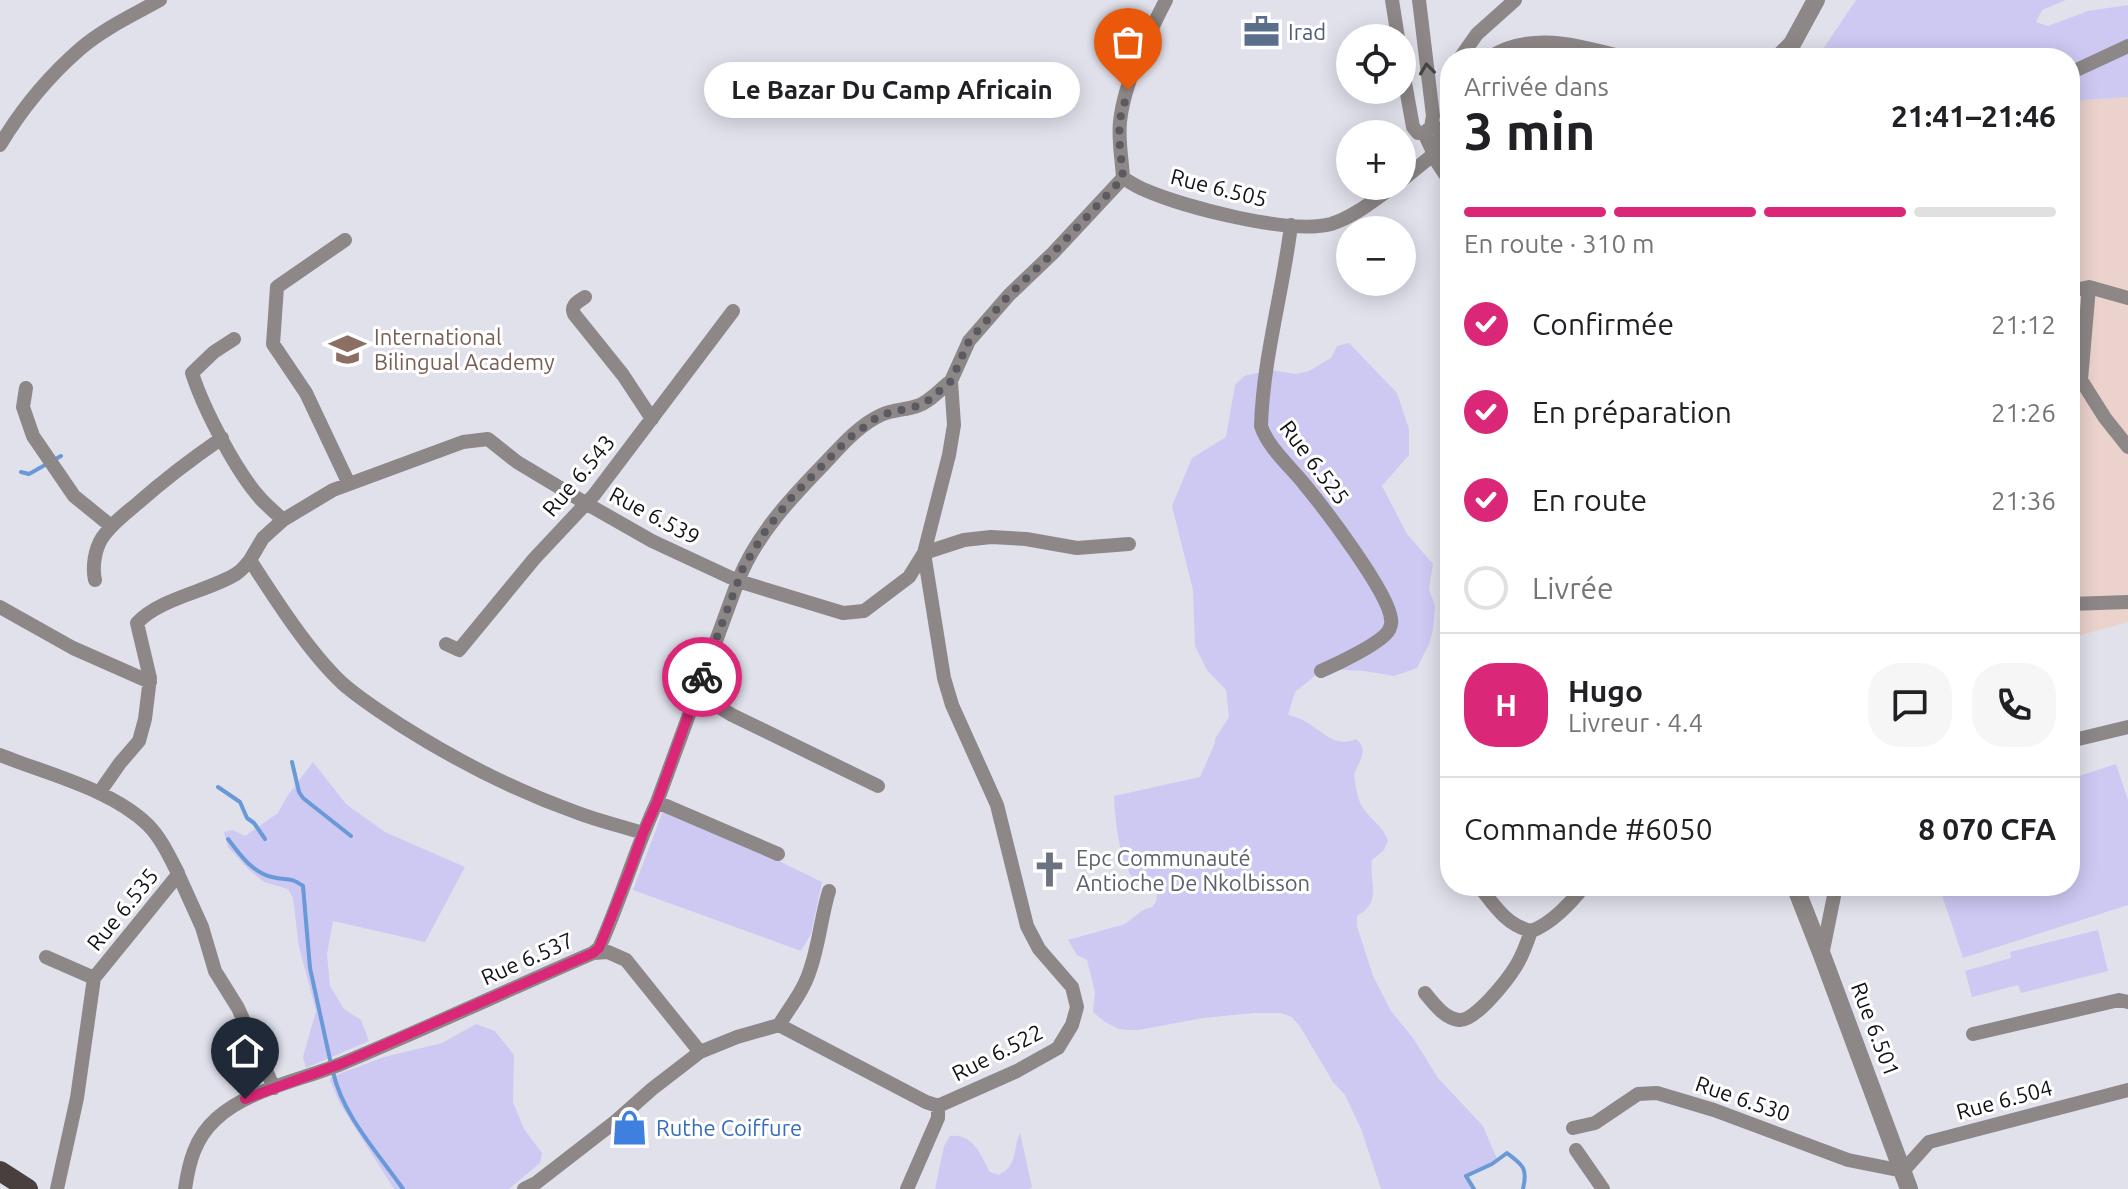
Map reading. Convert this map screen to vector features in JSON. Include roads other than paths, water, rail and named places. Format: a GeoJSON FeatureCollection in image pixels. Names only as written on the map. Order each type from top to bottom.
{"type":"FeatureCollection","features":[{"type":"Feature","properties":{"kind":"main road"},"geometry":{"type":"LineString","coordinates":[[0,1171],[28,1189]]}},
{"type":"Feature","properties":{"kind":"street"},"geometry":{"type":"LineString","coordinates":[[0,145],[38,94],[81,48],[160,0]]}},
{"type":"Feature","properties":{"kind":"street"},"geometry":{"type":"LineString","coordinates":[[1123,178],[1120,119],[1140,55],[1166,0]]}},
{"type":"Feature","properties":{"kind":"street"},"geometry":{"type":"LineString","coordinates":[[1392,0],[1396,24]]}},
{"type":"Feature","properties":{"kind":"street"},"geometry":{"type":"LineString","coordinates":[[1409,104],[1413,127],[1418,133],[1424,133],[1431,127],[1433,116],[1419,0]]}},
{"type":"Feature","properties":{"kind":"street"},"geometry":{"type":"LineString","coordinates":[[1467,48],[1477,34],[1515,0]]}},
{"type":"Feature","properties":{"kind":"street"},"geometry":{"type":"LineString","coordinates":[[1788,48],[1816,0]]}},
{"type":"Feature","properties":{"kind":"street"},"geometry":{"type":"LineString","coordinates":[[1514,48],[1544,44],[1581,48]]}},
{"type":"Feature","properties":{"kind":"street"},"geometry":{"type":"LineString","coordinates":[[2080,68],[2128,46]]}},
{"type":"Feature","properties":{"kind":"street"},"geometry":{"type":"LineString","coordinates":[[1424,133],[1440,163]]}},
{"type":"Feature","properties":{"kind":"street"},"geometry":{"type":"LineString","coordinates":[[1416,169],[1434,154],[1440,141]]}},
{"type":"Feature","properties":{"kind":"street","name":"Rue 6.505"},"geometry":{"type":"LineString","coordinates":[[1123,178],[1160,196],[1239,219],[1291,225],[1328,225],[1347,218],[1373,200]]}},
{"type":"Feature","properties":{"kind":"street","name":"Rue 6.539"},"geometry":{"type":"LineString","coordinates":[[150,682],[138,621],[145,615],[238,574],[263,538],[283,520],[333,490],[463,442],[488,439],[517,462],[652,541],[738,581],[843,613],[864,611],[909,577],[924,553],[954,425],[951,381],[969,341],[1009,295],[1123,178]]}},
{"type":"Feature","properties":{"kind":"street","name":"Rue 6.525"},"geometry":{"type":"LineString","coordinates":[[1291,225],[1261,426],[1268,440],[1308,488],[1354,552],[1382,595],[1392,620],[1385,636],[1321,671]]}},
{"type":"Feature","properties":{"kind":"street"},"geometry":{"type":"LineString","coordinates":[[345,240],[277,287],[273,344],[306,393],[349,484]]}},
{"type":"Feature","properties":{"kind":"street"},"geometry":{"type":"LineString","coordinates":[[2080,289],[2089,287],[2128,298]]}},
{"type":"Feature","properties":{"kind":"street"},"geometry":{"type":"LineString","coordinates":[[2089,287],[2081,380],[2128,447]]}},
{"type":"Feature","properties":{"kind":"street"},"geometry":{"type":"LineString","coordinates":[[585,297],[574,305],[572,311],[623,375],[652,419]]}},
{"type":"Feature","properties":{"kind":"street","name":"Rue 6.543"},"geometry":{"type":"LineString","coordinates":[[446,644],[459,650],[534,559],[587,504],[733,311]]}},
{"type":"Feature","properties":{"kind":"street"},"geometry":{"type":"LineString","coordinates":[[234,339],[214,352],[192,373],[197,390],[222,438],[260,498],[283,520]]}},
{"type":"Feature","properties":{"kind":"street","name":"Rue 6.537"},"geometry":{"type":"LineString","coordinates":[[185,1189],[200,1136],[217,1117],[245,1099],[343,1063],[593,953],[602,942],[657,802],[743,568],[766,530],[792,497],[848,439],[880,415],[918,406],[929,400],[951,381]]}},
{"type":"Feature","properties":{"kind":"street"},"geometry":{"type":"LineString","coordinates":[[26,388],[23,407],[33,436],[74,496],[111,526]]}},
{"type":"Feature","properties":{"kind":"street"},"geometry":{"type":"LineString","coordinates":[[95,580],[100,541],[111,526],[185,463],[222,438]]}},
{"type":"Feature","properties":{"kind":"street"},"geometry":{"type":"LineString","coordinates":[[924,553],[964,540],[991,537],[1026,539],[1077,548],[1129,544]]}},
{"type":"Feature","properties":{"kind":"street","name":"Rue 6.522"},"geometry":{"type":"LineString","coordinates":[[779,1025],[938,1106],[1017,1071],[1058,1048],[1072,1025],[1077,1007],[1072,987],[1039,949],[1027,926],[997,805],[952,705],[944,678],[924,553]]}},
{"type":"Feature","properties":{"kind":"street"},"geometry":{"type":"LineString","coordinates":[[250,560],[315,653],[342,683],[376,709],[477,770],[578,813],[643,833]]}},
{"type":"Feature","properties":{"kind":"street"},"geometry":{"type":"LineString","coordinates":[[2080,604],[2128,602]]}},
{"type":"Feature","properties":{"kind":"street"},"geometry":{"type":"LineString","coordinates":[[0,607],[73,648],[150,682],[139,741],[99,793]]}},
{"type":"Feature","properties":{"kind":"street"},"geometry":{"type":"LineString","coordinates":[[696,693],[732,715],[878,786]]}},
{"type":"Feature","properties":{"kind":"street"},"geometry":{"type":"LineString","coordinates":[[2080,739],[2128,727]]}},
{"type":"Feature","properties":{"kind":"street","name":"Rue 6.535"},"geometry":{"type":"LineString","coordinates":[[0,755],[99,793],[132,812],[158,836],[178,874],[94,978],[77,1098],[57,1189]]}},
{"type":"Feature","properties":{"kind":"street"},"geometry":{"type":"LineString","coordinates":[[657,802],[778,854]]}},
{"type":"Feature","properties":{"kind":"street"},"geometry":{"type":"LineString","coordinates":[[178,874],[202,927],[215,971],[238,1008],[274,1088]]}},
{"type":"Feature","properties":{"kind":"street"},"geometry":{"type":"LineString","coordinates":[[524,1189],[616,1121],[700,1052],[779,1025],[805,985],[829,891]]}},
{"type":"Feature","properties":{"kind":"street"},"geometry":{"type":"LineString","coordinates":[[1486,896],[1510,922],[1531,931],[1538,929],[1576,896]]}},
{"type":"Feature","properties":{"kind":"street","name":"Rue 6.501"},"geometry":{"type":"LineString","coordinates":[[1799,896],[1909,1189]]}},
{"type":"Feature","properties":{"kind":"street"},"geometry":{"type":"LineString","coordinates":[[1822,955],[1834,896]]}},
{"type":"Feature","properties":{"kind":"street"},"geometry":{"type":"LineString","coordinates":[[1425,993],[1448,1017],[1463,1021],[1469,1019],[1493,997],[1515,968],[1531,931]]}},
{"type":"Feature","properties":{"kind":"street"},"geometry":{"type":"LineString","coordinates":[[593,953],[608,952],[626,960],[700,1052]]}},
{"type":"Feature","properties":{"kind":"street"},"geometry":{"type":"LineString","coordinates":[[46,957],[94,978]]}},
{"type":"Feature","properties":{"kind":"street"},"geometry":{"type":"LineString","coordinates":[[1973,1034],[2119,1000],[2128,1002]]}},
{"type":"Feature","properties":{"kind":"street","name":"Rue 6.504"},"geometry":{"type":"LineString","coordinates":[[1903,1171],[1929,1142],[2128,1090]]}},
{"type":"Feature","properties":{"kind":"street","name":"Rue 6.530"},"geometry":{"type":"LineString","coordinates":[[1573,1128],[1595,1123],[1638,1094],[1657,1093],[1714,1110],[1848,1160],[1903,1171]]}},
{"type":"Feature","properties":{"kind":"street"},"geometry":{"type":"LineString","coordinates":[[907,1189],[938,1118],[938,1106]]}},
{"type":"Feature","properties":{"kind":"street"},"geometry":{"type":"LineString","coordinates":[[1576,1150],[1603,1189]]}},
{"type":"Feature","properties":{"kind":"waterway"},"geometry":{"type":"LineString","coordinates":[[21,472],[29,474],[61,456]]}},
{"type":"Feature","properties":{"kind":"waterway"},"geometry":{"type":"LineString","coordinates":[[292,762],[303,798],[351,836]]}},
{"type":"Feature","properties":{"kind":"waterway"},"geometry":{"type":"LineString","coordinates":[[218,787],[240,802],[247,818],[265,839]]}},
{"type":"Feature","properties":{"kind":"waterway"},"geometry":{"type":"LineString","coordinates":[[228,839],[258,871],[303,886],[310,968],[331,1064]]}},
{"type":"Feature","properties":{"kind":"waterway"},"geometry":{"type":"LineString","coordinates":[[333,1072],[353,1119],[403,1189]]}},
{"type":"Feature","properties":{"kind":"waterway"},"geometry":{"type":"LineString","coordinates":[[1474,1189],[1466,1176],[1507,1153],[1523,1168],[1523,1189]]}},
{"type":"Feature","properties":{"kind":"place","name":"Irad"},"geometry":{"type":"Point","coordinates":[1262,31]}},
{"type":"Feature","properties":{"kind":"place","name":"Le Bazar Du Camp Africain"},"geometry":{"type":"Point","coordinates":[1128,90]}},
{"type":"Feature","properties":{"kind":"place","name":"International Bilingual Academy"},"geometry":{"type":"Point","coordinates":[348,349]}},
{"type":"Feature","properties":{"kind":"place","name":"Epc Communauté Antioche De Nkolbisson"},"geometry":{"type":"Point","coordinates":[1050,870]}},
{"type":"Feature","properties":{"kind":"place","name":"Ruthe Coiffure"},"geometry":{"type":"Point","coordinates":[630,1127]}}]}
